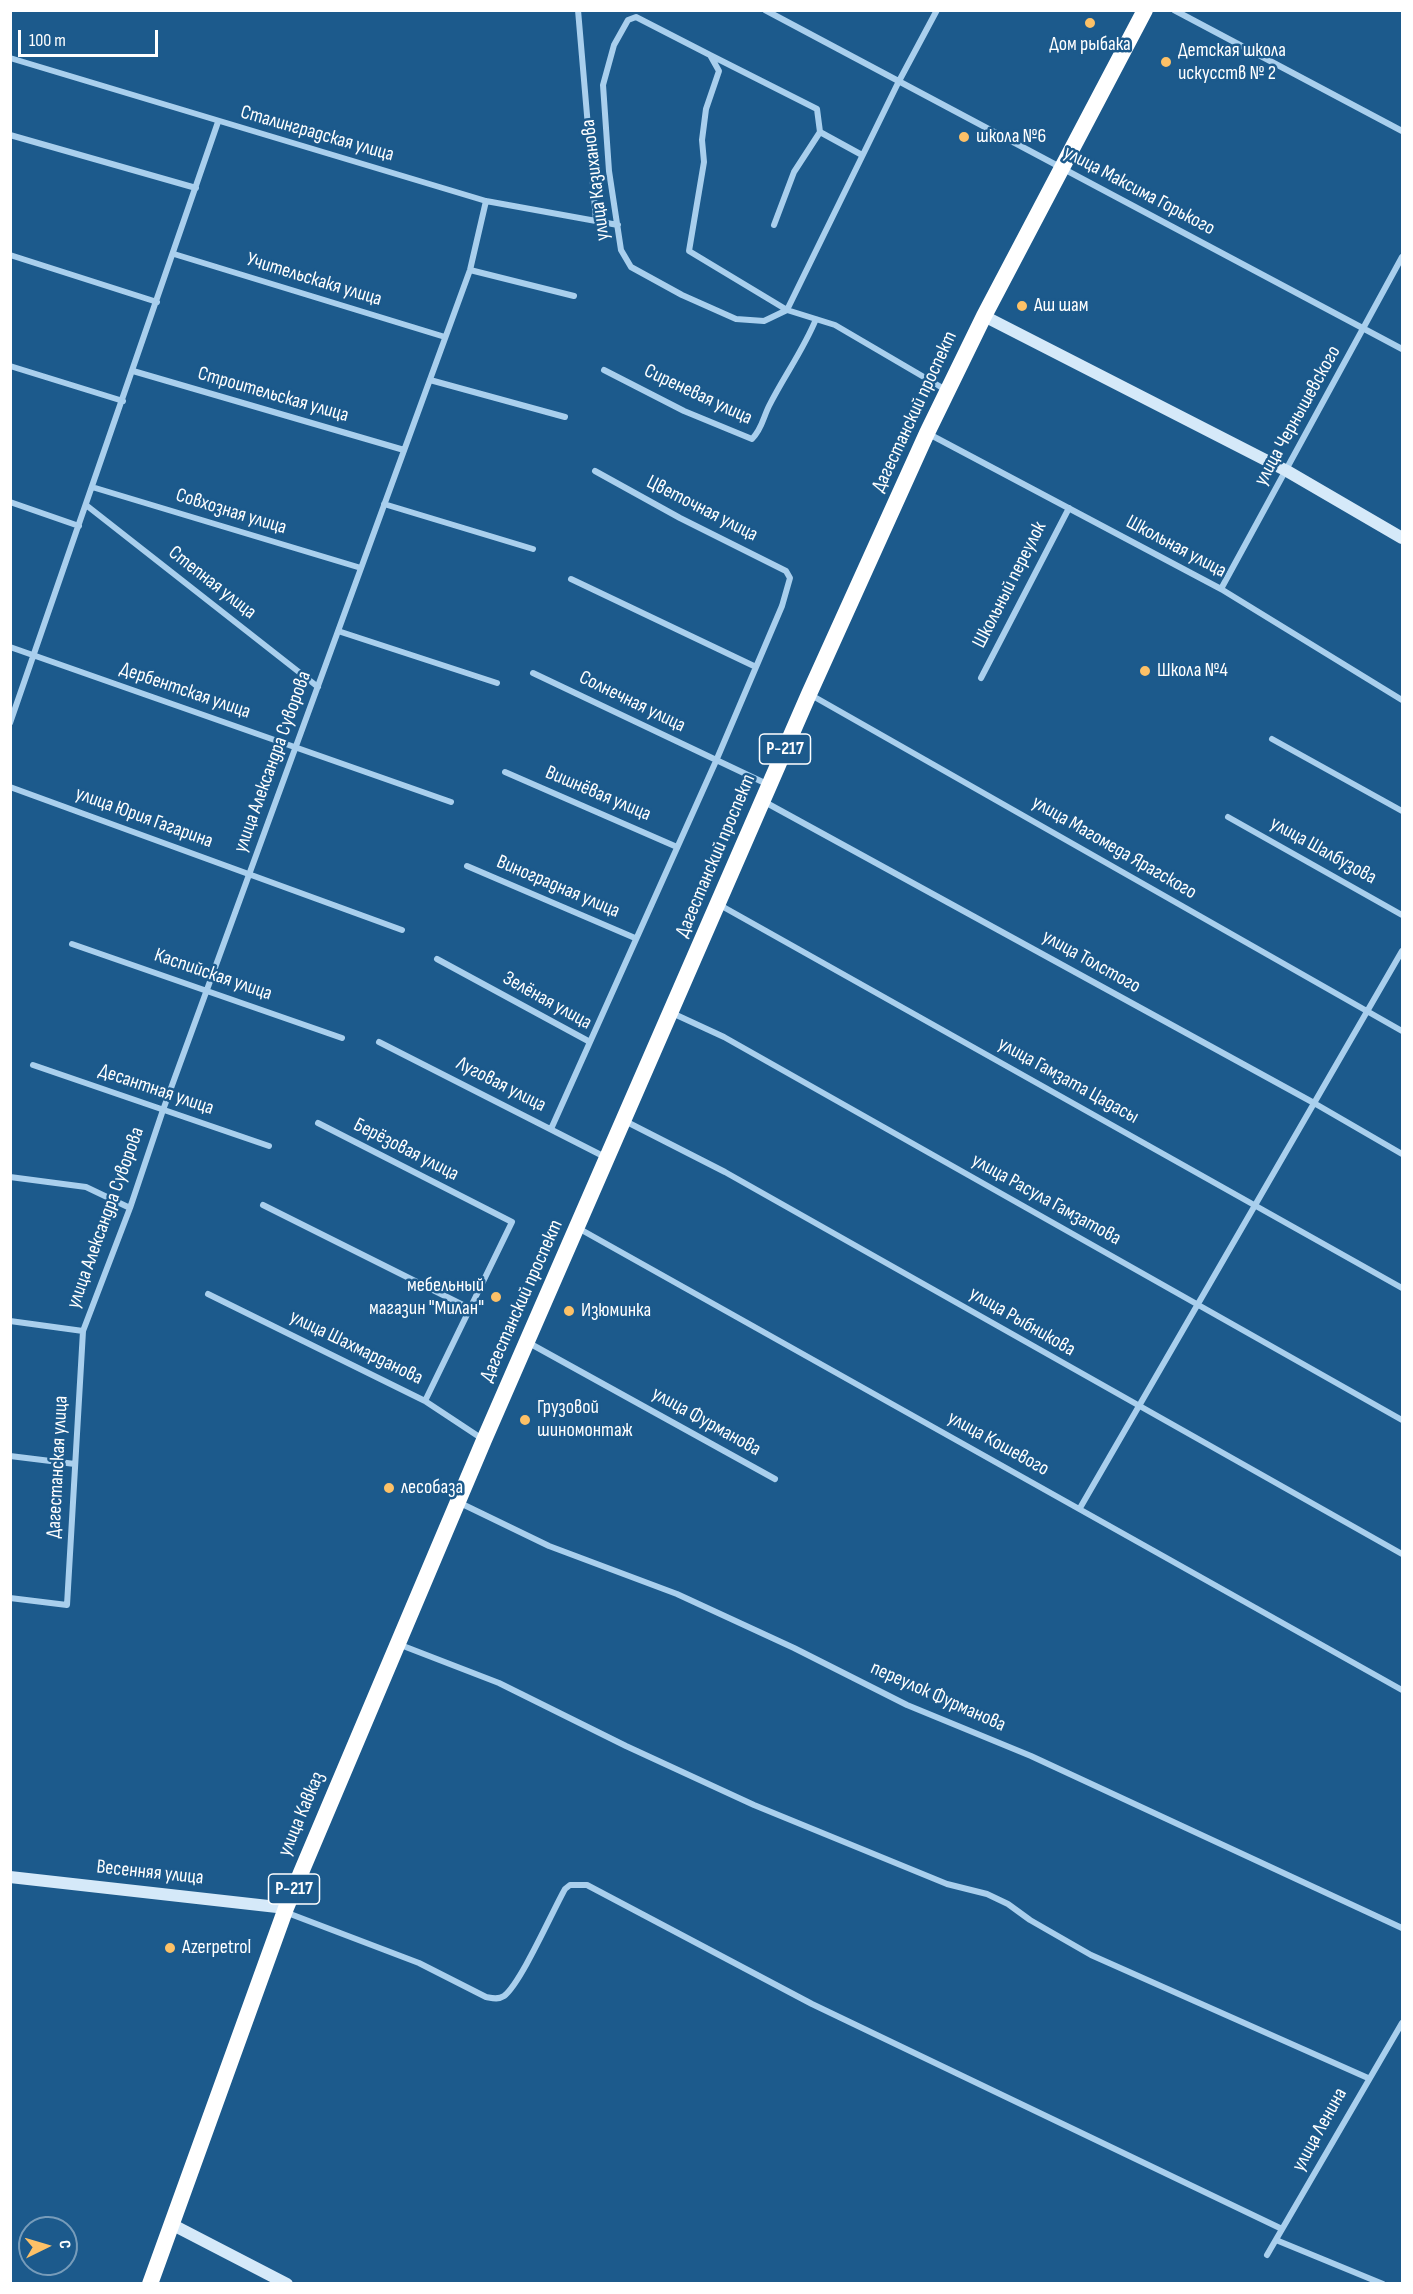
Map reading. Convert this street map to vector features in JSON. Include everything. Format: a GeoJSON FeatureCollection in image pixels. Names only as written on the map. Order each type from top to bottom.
{"type":"FeatureCollection","features":[{"type":"Feature","properties":{"kind":"highway","name":"Дагестанский проспект"},"geometry":{"type":"LineString","coordinates":[[458,1502],[809,694],[927,433],[984,316],[1145,10]]}},
{"type":"Feature","properties":{"kind":"highway","name":"улица Кавказ"},"geometry":{"type":"LineString","coordinates":[[150,2283],[285,1910],[458,1502]]}},
{"type":"Feature","properties":{"kind":"street"},"geometry":{"type":"LineString","coordinates":[[578,10],[596,220]]}},
{"type":"Feature","properties":{"kind":"street","name":"улица Максима Горького"},"geometry":{"type":"LineString","coordinates":[[765,10],[897,83],[1063,168],[1402,349]]}},
{"type":"Feature","properties":{"kind":"street"},"geometry":{"type":"LineString","coordinates":[[787,310],[897,83],[937,10]]}},
{"type":"Feature","properties":{"kind":"street"},"geometry":{"type":"LineString","coordinates":[[1174,10],[1402,131]]}},
{"type":"Feature","properties":{"kind":"street","name":"улица Казиханова"},"geometry":{"type":"LineString","coordinates":[[787,310],[764,321],[736,319],[682,295],[631,267],[621,250],[609,171],[603,85],[614,45],[628,20],[636,17],[817,109],[820,132]]}},
{"type":"Feature","properties":{"kind":"street"},"geometry":{"type":"LineString","coordinates":[[710,55],[719,71],[706,109],[702,140],[704,162],[689,251],[787,310],[835,325],[948,391]]}},
{"type":"Feature","properties":{"kind":"street","name":"Сталинградская улица"},"geometry":{"type":"LineString","coordinates":[[10,58],[486,201],[618,225]]}},
{"type":"Feature","properties":{"kind":"street"},"geometry":{"type":"LineString","coordinates":[[10,723],[218,122]]}},
{"type":"Feature","properties":{"kind":"street"},"geometry":{"type":"LineString","coordinates":[[774,225],[794,172],[820,132],[862,155]]}},
{"type":"Feature","properties":{"kind":"street"},"geometry":{"type":"LineString","coordinates":[[10,135],[196,188]]}},
{"type":"Feature","properties":{"kind":"street","name":"улица Александра Суворова"},"geometry":{"type":"LineString","coordinates":[[82,1331],[130,1208],[163,1110],[470,270],[486,201]]}},
{"type":"Feature","properties":{"kind":"street","name":"Учительскакя улица"},"geometry":{"type":"LineString","coordinates":[[174,254],[446,337]]}},
{"type":"Feature","properties":{"kind":"street"},"geometry":{"type":"LineString","coordinates":[[10,255],[157,302]]}},
{"type":"Feature","properties":{"kind":"street","name":"улица Чернышевского"},"geometry":{"type":"LineString","coordinates":[[1221,589],[1365,329],[1402,257]]}},
{"type":"Feature","properties":{"kind":"street"},"geometry":{"type":"LineString","coordinates":[[470,270],[574,296]]}},
{"type":"Feature","properties":{"kind":"street"},"geometry":{"type":"LineString","coordinates":[[984,316],[1287,471],[1402,538]]}},
{"type":"Feature","properties":{"kind":"street","name":"Сиреневая улица"},"geometry":{"type":"LineString","coordinates":[[604,370],[684,411],[752,439],[760,431],[767,409],[816,319]]}},
{"type":"Feature","properties":{"kind":"street"},"geometry":{"type":"LineString","coordinates":[[10,366],[123,401]]}},
{"type":"Feature","properties":{"kind":"street","name":"Строительская улица"},"geometry":{"type":"LineString","coordinates":[[133,371],[404,450]]}},
{"type":"Feature","properties":{"kind":"street"},"geometry":{"type":"LineString","coordinates":[[430,380],[565,417]]}},
{"type":"Feature","properties":{"kind":"street","name":"Школьная улица"},"geometry":{"type":"LineString","coordinates":[[927,433],[1221,589],[1402,700]]}},
{"type":"Feature","properties":{"kind":"street","name":"Цветочная улица"},"geometry":{"type":"LineString","coordinates":[[596,471],[680,518],[786,571],[790,578],[782,606],[756,667]]}},
{"type":"Feature","properties":{"kind":"street","name":"Совхозная улица"},"geometry":{"type":"LineString","coordinates":[[93,487],[361,568]]}},
{"type":"Feature","properties":{"kind":"street"},"geometry":{"type":"LineString","coordinates":[[10,502],[79,526]]}},
{"type":"Feature","properties":{"kind":"street"},"geometry":{"type":"LineString","coordinates":[[384,504],[533,549]]}},
{"type":"Feature","properties":{"kind":"street","name":"Степная улица"},"geometry":{"type":"LineString","coordinates":[[86,505],[318,687]]}},
{"type":"Feature","properties":{"kind":"street","name":"Школьный переулок"},"geometry":{"type":"LineString","coordinates":[[981,678],[1069,508]]}},
{"type":"Feature","properties":{"kind":"street"},"geometry":{"type":"LineString","coordinates":[[571,579],[756,667],[590,1042]]}},
{"type":"Feature","properties":{"kind":"street"},"geometry":{"type":"LineString","coordinates":[[338,631],[497,683]]}},
{"type":"Feature","properties":{"kind":"street","name":"Дербентская улица"},"geometry":{"type":"LineString","coordinates":[[10,647],[451,802]]}},
{"type":"Feature","properties":{"kind":"street","name":"Солнечная улица"},"geometry":{"type":"LineString","coordinates":[[534,673],[716,761],[766,793]]}},
{"type":"Feature","properties":{"kind":"street","name":"улица Магомеда Ярагского"},"geometry":{"type":"LineString","coordinates":[[809,694],[1402,1031]]}},
{"type":"Feature","properties":{"kind":"street"},"geometry":{"type":"LineString","coordinates":[[1272,739],[1402,811]]}},
{"type":"Feature","properties":{"kind":"street","name":"Вишнёвая улица"},"geometry":{"type":"LineString","coordinates":[[505,772],[678,847]]}},
{"type":"Feature","properties":{"kind":"street","name":"улица Юрия Гагарина"},"geometry":{"type":"LineString","coordinates":[[10,787],[402,930]]}},
{"type":"Feature","properties":{"kind":"street","name":"улица Толстого"},"geometry":{"type":"LineString","coordinates":[[766,793],[1402,1154]]}},
{"type":"Feature","properties":{"kind":"street","name":"улица Шалбузова"},"geometry":{"type":"LineString","coordinates":[[1228,817],[1402,915]]}},
{"type":"Feature","properties":{"kind":"street","name":"Виноградная улица"},"geometry":{"type":"LineString","coordinates":[[468,866],[635,938]]}},
{"type":"Feature","properties":{"kind":"street","name":"улица Гамзата Цадасы"},"geometry":{"type":"LineString","coordinates":[[717,904],[1402,1288]]}},
{"type":"Feature","properties":{"kind":"street","name":"Каспийская улица"},"geometry":{"type":"LineString","coordinates":[[72,944],[342,1038]]}},
{"type":"Feature","properties":{"kind":"street"},"geometry":{"type":"LineString","coordinates":[[1080,1508],[1402,951]]}},
{"type":"Feature","properties":{"kind":"street","name":"Зелёная улица"},"geometry":{"type":"LineString","coordinates":[[437,959],[590,1042],[551,1129]]}},
{"type":"Feature","properties":{"kind":"street","name":"улица Расула Гамзатова"},"geometry":{"type":"LineString","coordinates":[[671,1013],[724,1037],[1402,1420]]}},
{"type":"Feature","properties":{"kind":"street","name":"Луговая улица"},"geometry":{"type":"LineString","coordinates":[[379,1042],[608,1158]]}},
{"type":"Feature","properties":{"kind":"street","name":"Десантная улица"},"geometry":{"type":"LineString","coordinates":[[33,1065],[269,1146]]}},
{"type":"Feature","properties":{"kind":"street","name":"улица Рыбникова"},"geometry":{"type":"LineString","coordinates":[[624,1121],[725,1172],[1138,1408],[1402,1554]]}},
{"type":"Feature","properties":{"kind":"street","name":"Берёзовая улица"},"geometry":{"type":"LineString","coordinates":[[318,1123],[512,1222],[471,1309]]}},
{"type":"Feature","properties":{"kind":"street"},"geometry":{"type":"LineString","coordinates":[[10,1177],[86,1187],[130,1208]]}},
{"type":"Feature","properties":{"kind":"street"},"geometry":{"type":"LineString","coordinates":[[263,1205],[471,1309],[425,1401]]}},
{"type":"Feature","properties":{"kind":"street","name":"улица Кошевого"},"geometry":{"type":"LineString","coordinates":[[578,1228],[1402,1690]]}},
{"type":"Feature","properties":{"kind":"street","name":"улица Шахмарданова"},"geometry":{"type":"LineString","coordinates":[[208,1294],[425,1401],[484,1440]]}},
{"type":"Feature","properties":{"kind":"street"},"geometry":{"type":"LineString","coordinates":[[10,1321],[82,1331]]}},
{"type":"Feature","properties":{"kind":"street","name":"Дагестанская улица"},"geometry":{"type":"LineString","coordinates":[[10,1598],[67,1605],[82,1331]]}},
{"type":"Feature","properties":{"kind":"street","name":"улица Фурманова"},"geometry":{"type":"LineString","coordinates":[[527,1342],[775,1479]]}},
{"type":"Feature","properties":{"kind":"street"},"geometry":{"type":"LineString","coordinates":[[10,1456],[75,1464]]}},
{"type":"Feature","properties":{"kind":"street","name":"переулок Фурманова"},"geometry":{"type":"LineString","coordinates":[[458,1502],[568,1554],[677,1594],[794,1647],[907,1705],[1031,1756],[1402,1928]]}},
{"type":"Feature","properties":{"kind":"street"},"geometry":{"type":"LineString","coordinates":[[397,1644],[500,1683],[626,1746],[754,1805],[947,1884],[987,1894],[1008,1904],[1030,1920],[1091,1955],[1368,2078]]}},
{"type":"Feature","properties":{"kind":"street","name":"Весенняя улица"},"geometry":{"type":"LineString","coordinates":[[10,1877],[285,1910]]}},
{"type":"Feature","properties":{"kind":"street"},"geometry":{"type":"LineString","coordinates":[[285,1910],[419,1964],[486,1997],[497,1999],[505,1995],[516,1981],[565,1889],[570,1885],[587,1885],[812,2004],[1282,2229]]}},
{"type":"Feature","properties":{"kind":"street","name":"улица Ленина"},"geometry":{"type":"LineString","coordinates":[[1267,2255],[1402,2023]]}},
{"type":"Feature","properties":{"kind":"street"},"geometry":{"type":"LineString","coordinates":[[173,2224],[286,2283]]}},
{"type":"Feature","properties":{"kind":"street"},"geometry":{"type":"LineString","coordinates":[[1276,2240],[1383,2283]]}},
{"type":"Feature","properties":{"kind":"place","name":"Дом рыбака"},"geometry":{"type":"Point","coordinates":[1090,23]}},
{"type":"Feature","properties":{"kind":"place","name":"Детская школа искусств № 2"},"geometry":{"type":"Point","coordinates":[1166,62]}},
{"type":"Feature","properties":{"kind":"place","name":"школа №6"},"geometry":{"type":"Point","coordinates":[964,137]}},
{"type":"Feature","properties":{"kind":"place","name":"Аш шам"},"geometry":{"type":"Point","coordinates":[1022,306]}},
{"type":"Feature","properties":{"kind":"place","name":"Школа №4"},"geometry":{"type":"Point","coordinates":[1145,671]}},
{"type":"Feature","properties":{"kind":"place","name":"мебельный магазин \"Милан\""},"geometry":{"type":"Point","coordinates":[496,1297]}},
{"type":"Feature","properties":{"kind":"place","name":"Изюминка"},"geometry":{"type":"Point","coordinates":[569,1311]}},
{"type":"Feature","properties":{"kind":"place","name":"Грузовой шиномонтаж"},"geometry":{"type":"Point","coordinates":[525,1420]}},
{"type":"Feature","properties":{"kind":"place","name":"лесобаза"},"geometry":{"type":"Point","coordinates":[389,1488]}},
{"type":"Feature","properties":{"kind":"place","name":"Azerpetrol"},"geometry":{"type":"Point","coordinates":[170,1948]}}]}
